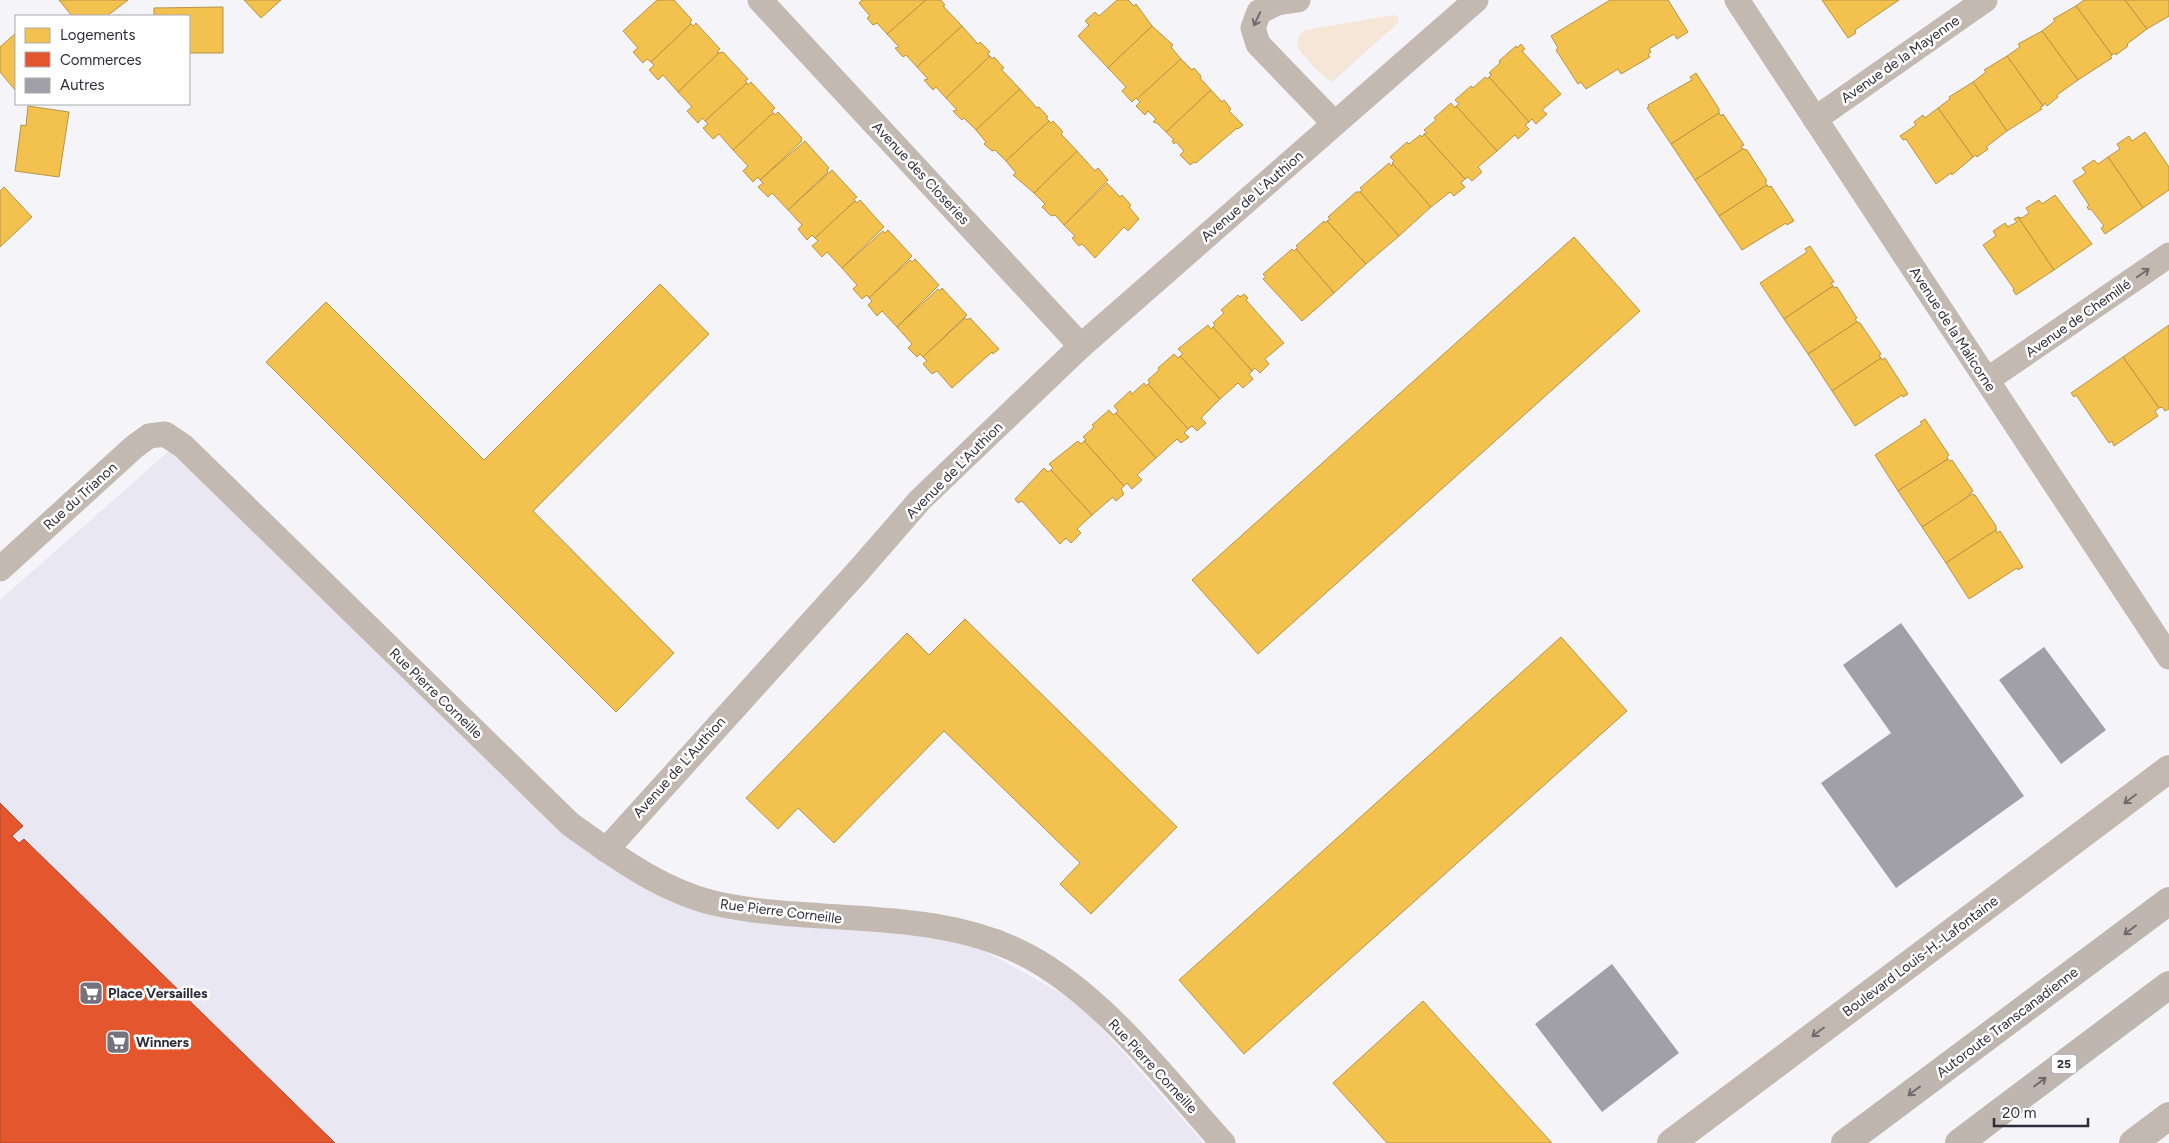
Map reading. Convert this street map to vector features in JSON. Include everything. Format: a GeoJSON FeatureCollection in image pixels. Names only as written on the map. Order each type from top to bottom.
{"type":"FeatureCollection","features":[{"type":"Feature","properties":{"kind":"highway","name":"Autoroute Transcanadienne"},"geometry":{"type":"LineString","coordinates":[[1845,1143],[2169,901]]}},
{"type":"Feature","properties":{"kind":"highway","name":"25"},"geometry":{"type":"LineString","coordinates":[[1959,1143],[2169,985]]}},
{"type":"Feature","properties":{"kind":"main road","name":"Boulevard Louis-H.-Lafontaine"},"geometry":{"type":"LineString","coordinates":[[1671,1143],[2169,769]]}},
{"type":"Feature","properties":{"kind":"main road"},"geometry":{"type":"LineString","coordinates":[[2133,1143],[2169,1116]]}},
{"type":"Feature","properties":{"kind":"street","name":"Avenue des Closeries"},"geometry":{"type":"LineString","coordinates":[[760,0],[1081,346]]}},
{"type":"Feature","properties":{"kind":"street"},"geometry":{"type":"LineString","coordinates":[[1298,0],[1277,3],[1259,12],[1252,28],[1258,44],[1334,123]]}},
{"type":"Feature","properties":{"kind":"street","name":"Avenue de L'Authion"},"geometry":{"type":"LineString","coordinates":[[606,850],[920,500],[1081,346],[1476,0]]}},
{"type":"Feature","properties":{"kind":"street","name":"Avenue de la Malicorne"},"geometry":{"type":"LineString","coordinates":[[1738,0],[1814,119],[2169,657]]}},
{"type":"Feature","properties":{"kind":"street","name":"Avenue de la Mayenne"},"geometry":{"type":"LineString","coordinates":[[1814,119],[1985,0]]}},
{"type":"Feature","properties":{"kind":"street","name":"Avenue de Chemillé"},"geometry":{"type":"LineString","coordinates":[[1987,380],[2169,255]]}},
{"type":"Feature","properties":{"kind":"street","name":"Rue Pierre Corneille"},"geometry":{"type":"LineString","coordinates":[[165,434],[183,446],[570,824],[606,850],[660,882],[681,892],[722,905],[792,915],[932,926],[986,939],[1025,955],[1063,978],[1098,1007],[1223,1143]]}},
{"type":"Feature","properties":{"kind":"street","name":"Rue du Trianon"},"geometry":{"type":"LineString","coordinates":[[0,569],[134,447],[149,436],[165,434]]}},
{"type":"Feature","properties":{"kind":"shaded area"},"geometry":{"type":"Polygon","coordinates":[[[1393,15],[1398,16],[1398,23],[1332,82],[1324,77],[1298,47],[1297,41],[1306,30],[1393,15]]]}},
{"type":"Feature","properties":{"kind":"shaded area","name":"Place Versailles"},"geometry":{"type":"Polygon","coordinates":[[[169,451],[612,859],[805,927],[963,939],[1079,1003],[1204,1143],[0,1143],[0,600],[169,451]]]}},
{"type":"Feature","properties":{"kind":"building: Logements"},"geometry":{"type":"Polygon","coordinates":[[[59,0],[128,0],[108,15],[71,15],[59,0]]]}},
{"type":"Feature","properties":{"kind":"building: Logements"},"geometry":{"type":"Polygon","coordinates":[[[244,0],[281,0],[261,18],[244,0]]]}},
{"type":"Feature","properties":{"kind":"building: Logements"},"geometry":{"type":"Polygon","coordinates":[[[657,0],[674,0],[692,20],[691,24],[651,62],[647,59],[643,63],[633,52],[638,48],[623,31],[657,0]]]}},
{"type":"Feature","properties":{"kind":"building: Logements"},"geometry":{"type":"Polygon","coordinates":[[[862,0],[926,0],[887,34],[877,23],[873,25],[867,18],[870,16],[859,3],[862,0]]]}},
{"type":"Feature","properties":{"kind":"building: Logements"},"geometry":{"type":"Polygon","coordinates":[[[926,0],[941,0],[945,5],[943,6],[962,26],[917,67],[906,55],[903,57],[895,48],[899,47],[887,34],[926,0]]]}},
{"type":"Feature","properties":{"kind":"building: Logements"},"geometry":{"type":"Polygon","coordinates":[[[1117,0],[1128,0],[1134,6],[1136,4],[1152,26],[1108,68],[1078,36],[1089,25],[1085,21],[1095,12],[1099,16],[1117,0]]]}},
{"type":"Feature","properties":{"kind":"building: Logements"},"geometry":{"type":"Polygon","coordinates":[[[1610,0],[1668,0],[1688,32],[1677,39],[1674,34],[1649,49],[1651,52],[1648,54],[1650,57],[1621,74],[1618,69],[1586,89],[1581,82],[1578,84],[1556,50],[1558,48],[1551,36],[1610,0]]]}},
{"type":"Feature","properties":{"kind":"building: Logements"},"geometry":{"type":"Polygon","coordinates":[[[1822,0],[1899,0],[1855,30],[1856,33],[1848,38],[1822,0]]]}},
{"type":"Feature","properties":{"kind":"building: Logements"},"geometry":{"type":"Polygon","coordinates":[[[2084,0],[2125,0],[2147,29],[2116,55],[2115,53],[2112,55],[2076,6],[2084,0]]]}},
{"type":"Feature","properties":{"kind":"building: Logements"},"geometry":{"type":"Polygon","coordinates":[[[2125,0],[2169,0],[2169,16],[2147,29],[2125,0]]]}},
{"type":"Feature","properties":{"kind":"building: Logements"},"geometry":{"type":"Polygon","coordinates":[[[2076,6],[2112,55],[2110,56],[2112,58],[2078,80],[2042,31],[2055,21],[2053,19],[2076,6]]]}},
{"type":"Feature","properties":{"kind":"building: Logements"},"geometry":{"type":"Polygon","coordinates":[[[223,7],[223,53],[190,53],[190,15],[154,15],[154,8],[223,7]]]}},
{"type":"Feature","properties":{"kind":"building: Logements"},"geometry":{"type":"Polygon","coordinates":[[[696,23],[720,49],[717,52],[719,53],[678,92],[663,75],[658,80],[649,70],[654,65],[651,62],[691,24],[693,26],[696,23]]]}},
{"type":"Feature","properties":{"kind":"building: Logements"},"geometry":{"type":"Polygon","coordinates":[[[962,26],[978,44],[980,42],[990,52],[987,54],[990,56],[946,98],[936,87],[933,90],[924,80],[928,79],[917,67],[962,26]]]}},
{"type":"Feature","properties":{"kind":"building: Logements"},"geometry":{"type":"Polygon","coordinates":[[[1152,26],[1173,45],[1171,47],[1181,59],[1132,102],[1122,91],[1126,87],[1108,68],[1152,26]]]}},
{"type":"Feature","properties":{"kind":"building: Logements"},"geometry":{"type":"Polygon","coordinates":[[[2042,31],[2078,80],[2057,95],[2058,97],[2047,106],[2045,103],[2043,106],[2007,56],[2020,47],[2018,44],[2042,31]]]}},
{"type":"Feature","properties":{"kind":"building: Logements"},"geometry":{"type":"Polygon","coordinates":[[[15,34],[15,90],[0,72],[0,47],[15,34]]]}},
{"type":"Feature","properties":{"kind":"building: Logements"},"geometry":{"type":"Polygon","coordinates":[[[1521,44],[1525,49],[1522,51],[1561,94],[1542,110],[1547,114],[1536,124],[1532,119],[1529,122],[1489,77],[1492,75],[1489,73],[1500,63],[1499,61],[1521,44]]]}},
{"type":"Feature","properties":{"kind":"building: Logements"},"geometry":{"type":"Polygon","coordinates":[[[723,52],[748,79],[745,81],[747,83],[705,121],[702,118],[698,123],[687,111],[692,107],[678,92],[719,53],[723,52]]]}},
{"type":"Feature","properties":{"kind":"building: Logements"},"geometry":{"type":"Polygon","coordinates":[[[990,56],[992,59],[994,57],[1004,68],[1001,69],[1020,89],[976,130],[964,118],[962,120],[953,111],[957,110],[946,98],[990,56]]]}},
{"type":"Feature","properties":{"kind":"building: Logements"},"geometry":{"type":"Polygon","coordinates":[[[2007,56],[2043,106],[2040,107],[2042,109],[2007,131],[1973,82],[1986,72],[1984,70],[2007,56]]]}},
{"type":"Feature","properties":{"kind":"building: Logements"},"geometry":{"type":"Polygon","coordinates":[[[1181,59],[1192,70],[1194,68],[1211,90],[1166,132],[1157,123],[1153,122],[1156,119],[1148,111],[1145,115],[1136,106],[1140,102],[1137,99],[1181,59]]]}},
{"type":"Feature","properties":{"kind":"building: Logements"},"geometry":{"type":"Polygon","coordinates":[[[1696,73],[1719,109],[1719,113],[1671,144],[1647,108],[1649,107],[1648,105],[1692,80],[1690,77],[1696,73]]]}},
{"type":"Feature","properties":{"kind":"building: Logements"},"geometry":{"type":"Polygon","coordinates":[[[1485,77],[1487,79],[1489,77],[1529,122],[1525,125],[1529,129],[1518,139],[1515,135],[1497,151],[1456,106],[1459,104],[1455,100],[1485,77]]]}},
{"type":"Feature","properties":{"kind":"building: Logements"},"geometry":{"type":"Polygon","coordinates":[[[751,82],[775,108],[772,111],[773,113],[733,150],[719,134],[713,139],[703,128],[708,124],[705,121],[747,83],[748,85],[751,82]]]}},
{"type":"Feature","properties":{"kind":"building: Logements"},"geometry":{"type":"Polygon","coordinates":[[[1973,82],[2007,131],[1986,147],[1988,149],[1977,157],[1976,155],[1973,157],[1938,108],[1950,99],[1949,97],[1973,82]]]}},
{"type":"Feature","properties":{"kind":"building: Logements"},"geometry":{"type":"Polygon","coordinates":[[[1020,89],[1037,108],[1039,107],[1048,117],[1046,118],[1049,121],[1006,161],[995,150],[992,151],[984,144],[986,142],[976,130],[1020,89]]]}},
{"type":"Feature","properties":{"kind":"building: Logements"},"geometry":{"type":"Polygon","coordinates":[[[1211,90],[1222,102],[1224,100],[1231,109],[1229,111],[1243,125],[1196,163],[1194,162],[1190,165],[1180,155],[1184,151],[1176,142],[1174,144],[1172,141],[1174,140],[1166,132],[1211,90]]]}},
{"type":"Feature","properties":{"kind":"building: Logements"},"geometry":{"type":"Polygon","coordinates":[[[1451,103],[1455,108],[1456,106],[1497,151],[1478,167],[1482,172],[1472,181],[1468,177],[1465,179],[1424,134],[1427,133],[1424,130],[1436,120],[1434,118],[1451,103]]]}},
{"type":"Feature","properties":{"kind":"building: Logements"},"geometry":{"type":"Polygon","coordinates":[[[28,106],[69,112],[59,177],[15,171],[21,125],[26,126],[28,106]]]}},
{"type":"Feature","properties":{"kind":"building: Logements"},"geometry":{"type":"Polygon","coordinates":[[[1938,108],[1973,157],[1952,175],[1951,173],[1936,184],[1906,139],[1903,140],[1900,136],[1916,125],[1914,122],[1923,115],[1925,118],[1938,108]]]}},
{"type":"Feature","properties":{"kind":"building: Logements"},"geometry":{"type":"Polygon","coordinates":[[[778,112],[802,138],[801,142],[760,180],[758,177],[753,182],[743,171],[748,166],[733,150],[773,113],[775,115],[778,112]]]}},
{"type":"Feature","properties":{"kind":"building: Logements"},"geometry":{"type":"Polygon","coordinates":[[[1719,113],[1721,116],[1723,114],[1744,145],[1741,146],[1743,149],[1695,180],[1671,144],[1719,113]]]}},
{"type":"Feature","properties":{"kind":"building: Logements"},"geometry":{"type":"Polygon","coordinates":[[[1049,121],[1051,123],[1053,121],[1063,132],[1061,134],[1077,151],[1034,193],[1013,175],[1016,173],[1006,161],[1049,121]]]}},
{"type":"Feature","properties":{"kind":"building: Logements"},"geometry":{"type":"Polygon","coordinates":[[[2145,132],[2169,167],[2169,190],[2143,208],[2108,157],[2120,149],[2117,144],[2129,136],[2132,141],[2145,132]]]}},
{"type":"Feature","properties":{"kind":"building: Logements"},"geometry":{"type":"Polygon","coordinates":[[[1424,134],[1465,179],[1461,183],[1465,187],[1454,196],[1450,192],[1431,207],[1392,163],[1394,161],[1390,157],[1407,142],[1409,144],[1424,134]]]}},
{"type":"Feature","properties":{"kind":"building: Logements"},"geometry":{"type":"Polygon","coordinates":[[[805,141],[829,168],[828,172],[788,210],[772,193],[768,197],[758,187],[763,183],[760,180],[805,141]]]}},
{"type":"Feature","properties":{"kind":"building: Logements"},"geometry":{"type":"Polygon","coordinates":[[[1743,149],[1747,150],[1767,181],[1765,182],[1767,185],[1719,216],[1695,180],[1743,149]]]}},
{"type":"Feature","properties":{"kind":"building: Logements"},"geometry":{"type":"Polygon","coordinates":[[[1077,151],[1095,171],[1098,168],[1108,180],[1064,225],[1055,215],[1051,216],[1042,207],[1045,204],[1034,193],[1077,151]]]}},
{"type":"Feature","properties":{"kind":"building: Logements"},"geometry":{"type":"Polygon","coordinates":[[[2108,157],[2143,208],[2105,234],[2101,228],[2104,226],[2091,209],[2089,210],[2087,207],[2089,205],[2073,181],[2086,173],[2082,168],[2094,160],[2098,164],[2108,157]]]}},
{"type":"Feature","properties":{"kind":"building: Logements"},"geometry":{"type":"Polygon","coordinates":[[[1389,163],[1391,166],[1393,164],[1431,207],[1399,236],[1360,192],[1362,190],[1360,188],[1389,163]]]}},
{"type":"Feature","properties":{"kind":"building: Logements"},"geometry":{"type":"Polygon","coordinates":[[[832,170],[857,197],[815,238],[812,235],[807,240],[798,229],[802,225],[788,210],[832,170]]]}},
{"type":"Feature","properties":{"kind":"building: Logements"},"geometry":{"type":"Polygon","coordinates":[[[1107,183],[1120,197],[1122,195],[1131,205],[1129,207],[1139,219],[1128,231],[1124,227],[1095,258],[1082,244],[1079,246],[1072,238],[1075,236],[1064,225],[1107,183]]]}},
{"type":"Feature","properties":{"kind":"building: Logements"},"geometry":{"type":"Polygon","coordinates":[[[1767,185],[1768,187],[1771,186],[1794,221],[1787,225],[1786,223],[1742,250],[1719,216],[1767,185]]]}},
{"type":"Feature","properties":{"kind":"building: Logements"},"geometry":{"type":"Polygon","coordinates":[[[4,187],[32,217],[0,247],[0,191],[4,187]]]}},
{"type":"Feature","properties":{"kind":"building: Logements"},"geometry":{"type":"Polygon","coordinates":[[[1356,192],[1360,192],[1399,236],[1366,264],[1327,221],[1330,219],[1328,217],[1356,192]]]}},
{"type":"Feature","properties":{"kind":"building: Logements"},"geometry":{"type":"Polygon","coordinates":[[[2055,195],[2092,244],[2054,270],[2018,217],[2022,218],[2029,213],[2026,208],[2039,200],[2042,204],[2055,195]]]}},
{"type":"Feature","properties":{"kind":"building: Logements"},"geometry":{"type":"Polygon","coordinates":[[[860,200],[884,227],[842,268],[827,252],[822,257],[812,246],[818,241],[815,238],[855,201],[857,203],[860,200]]]}},
{"type":"Feature","properties":{"kind":"building: Logements"},"geometry":{"type":"Polygon","coordinates":[[[2018,217],[2054,270],[2016,295],[2014,289],[1983,245],[1996,236],[1993,231],[2005,223],[2008,227],[2017,222],[2014,219],[2018,217]]]}},
{"type":"Feature","properties":{"kind":"building: Logements"},"geometry":{"type":"Polygon","coordinates":[[[1324,221],[1325,223],[1327,221],[1366,264],[1334,293],[1296,249],[1298,248],[1296,246],[1324,221]]]}},
{"type":"Feature","properties":{"kind":"building: Logements"},"geometry":{"type":"Polygon","coordinates":[[[888,230],[912,256],[869,298],[867,295],[862,299],[853,289],[857,285],[842,268],[883,231],[885,233],[888,230]]]}},
{"type":"Feature","properties":{"kind":"building: Logements"},"geometry":{"type":"Polygon","coordinates":[[[1574,237],[1640,311],[1258,654],[1192,580],[1574,237]]]}},
{"type":"Feature","properties":{"kind":"building: Logements"},"geometry":{"type":"Polygon","coordinates":[[[1810,246],[1834,282],[1831,283],[1833,286],[1784,319],[1760,283],[1807,252],[1805,249],[1810,246]]]}},
{"type":"Feature","properties":{"kind":"building: Logements"},"geometry":{"type":"Polygon","coordinates":[[[1292,249],[1294,251],[1296,249],[1334,293],[1302,321],[1263,279],[1266,277],[1263,274],[1292,249]]]}},
{"type":"Feature","properties":{"kind":"building: Logements"},"geometry":{"type":"Polygon","coordinates":[[[915,259],[939,285],[897,327],[882,311],[877,316],[868,305],[872,301],[869,298],[910,260],[912,262],[915,259]]]}},
{"type":"Feature","properties":{"kind":"building: Logements"},"geometry":{"type":"Polygon","coordinates":[[[660,284],[709,334],[533,511],[674,653],[616,712],[266,362],[326,302],[484,460],[660,284]]]}},
{"type":"Feature","properties":{"kind":"building: Logements"},"geometry":{"type":"Polygon","coordinates":[[[1833,286],[1834,288],[1837,287],[1857,318],[1855,319],[1857,322],[1808,354],[1784,319],[1833,286]]]}},
{"type":"Feature","properties":{"kind":"building: Logements"},"geometry":{"type":"Polygon","coordinates":[[[942,288],[967,315],[923,357],[920,354],[917,357],[908,348],[912,344],[897,327],[938,289],[940,291],[942,288]]]}},
{"type":"Feature","properties":{"kind":"building: Logements"},"geometry":{"type":"Polygon","coordinates":[[[1244,294],[1248,298],[1246,300],[1284,343],[1265,359],[1269,364],[1260,373],[1255,368],[1252,371],[1213,327],[1215,325],[1213,323],[1224,313],[1221,310],[1238,295],[1240,297],[1244,294]]]}},
{"type":"Feature","properties":{"kind":"building: Logements"},"geometry":{"type":"Polygon","coordinates":[[[965,318],[967,320],[970,318],[999,349],[993,354],[992,352],[952,388],[937,371],[932,374],[923,364],[927,361],[923,357],[965,318]]]}},
{"type":"Feature","properties":{"kind":"building: Logements"},"geometry":{"type":"Polygon","coordinates":[[[1857,322],[1860,323],[1881,354],[1879,355],[1881,358],[1832,391],[1808,354],[1857,322]]]}},
{"type":"Feature","properties":{"kind":"building: Logements"},"geometry":{"type":"Polygon","coordinates":[[[1208,325],[1211,329],[1213,327],[1252,371],[1249,374],[1253,379],[1243,388],[1238,383],[1220,399],[1180,356],[1183,354],[1178,349],[1208,325]]]}},
{"type":"Feature","properties":{"kind":"building: Logements"},"geometry":{"type":"Polygon","coordinates":[[[2169,325],[2169,409],[2165,411],[2162,407],[2159,408],[2123,357],[2169,325]]]}},
{"type":"Feature","properties":{"kind":"building: Logements"},"geometry":{"type":"Polygon","coordinates":[[[1174,354],[1178,358],[1180,356],[1220,399],[1201,418],[1206,423],[1197,431],[1192,426],[1188,429],[1148,384],[1150,383],[1148,380],[1159,370],[1158,368],[1174,354]]]}},
{"type":"Feature","properties":{"kind":"building: Logements"},"geometry":{"type":"Polygon","coordinates":[[[2123,357],[2159,408],[2155,411],[2158,416],[2114,446],[2112,441],[2109,443],[2076,395],[2074,397],[2071,393],[2123,357]]]}},
{"type":"Feature","properties":{"kind":"building: Logements"},"geometry":{"type":"Polygon","coordinates":[[[1881,358],[1882,360],[1885,358],[1908,394],[1903,397],[1902,395],[1855,426],[1832,391],[1881,358]]]}},
{"type":"Feature","properties":{"kind":"building: Logements"},"geometry":{"type":"Polygon","coordinates":[[[1144,383],[1146,386],[1148,384],[1188,429],[1184,433],[1189,437],[1181,443],[1177,439],[1156,458],[1116,413],[1118,411],[1114,406],[1130,391],[1132,394],[1144,383]]]}},
{"type":"Feature","properties":{"kind":"building: Logements"},"geometry":{"type":"Polygon","coordinates":[[[1109,410],[1113,415],[1116,413],[1156,458],[1137,475],[1142,480],[1132,489],[1127,483],[1124,486],[1084,441],[1086,440],[1083,437],[1094,427],[1092,425],[1109,410]]]}},
{"type":"Feature","properties":{"kind":"building: Logements"},"geometry":{"type":"Polygon","coordinates":[[[1925,419],[1949,455],[1948,459],[1898,491],[1875,455],[1922,424],[1920,422],[1925,419]]]}},
{"type":"Feature","properties":{"kind":"building: Logements"},"geometry":{"type":"Polygon","coordinates":[[[1078,441],[1081,444],[1084,441],[1124,486],[1121,489],[1124,494],[1116,501],[1113,497],[1092,515],[1051,470],[1053,468],[1049,464],[1078,441]]]}},
{"type":"Feature","properties":{"kind":"building: Logements"},"geometry":{"type":"Polygon","coordinates":[[[1948,459],[1952,460],[1973,491],[1962,501],[1922,527],[1898,491],[1948,459]]]}},
{"type":"Feature","properties":{"kind":"building: Logements"},"geometry":{"type":"Polygon","coordinates":[[[1044,468],[1048,472],[1051,470],[1092,515],[1077,529],[1081,533],[1071,543],[1066,538],[1060,544],[1022,501],[1018,503],[1015,499],[1044,468]]]}},
{"type":"Feature","properties":{"kind":"building: Logements"},"geometry":{"type":"Polygon","coordinates":[[[1972,494],[1975,495],[1996,526],[1996,530],[1946,563],[1922,527],[1972,494]]]}},
{"type":"Feature","properties":{"kind":"building: Logements"},"geometry":{"type":"Polygon","coordinates":[[[1996,530],[1997,533],[2000,531],[2023,567],[2018,570],[2017,568],[1969,599],[1946,563],[1996,530]]]}},
{"type":"Feature","properties":{"kind":"building: Logements"},"geometry":{"type":"Polygon","coordinates":[[[965,619],[1177,827],[1091,914],[1060,884],[1080,863],[944,731],[834,843],[798,808],[778,829],[746,798],[907,633],[929,655],[965,619]]]}},
{"type":"Feature","properties":{"kind":"building: Logements"},"geometry":{"type":"Polygon","coordinates":[[[1561,637],[1627,711],[1244,1054],[1179,980],[1561,637]]]}},
{"type":"Feature","properties":{"kind":"building: Logements"},"geometry":{"type":"Polygon","coordinates":[[[1423,1001],[1552,1143],[1387,1143],[1333,1083],[1423,1001]]]}},
{"type":"Feature","properties":{"kind":"building: Commerces","name":"Place Versailles"},"geometry":{"type":"Polygon","coordinates":[[[0,803],[23,826],[12,836],[19,843],[24,839],[335,1143],[0,1143],[0,803]]]}},
{"type":"Feature","properties":{"kind":"building: Autres"},"geometry":{"type":"Polygon","coordinates":[[[1901,623],[2024,796],[1896,888],[1821,783],[1891,733],[1843,665],[1901,623]]]}},
{"type":"Feature","properties":{"kind":"building: Autres"},"geometry":{"type":"Polygon","coordinates":[[[2044,647],[2106,730],[2061,764],[1999,680],[2044,647]]]}},
{"type":"Feature","properties":{"kind":"building: Autres"},"geometry":{"type":"Polygon","coordinates":[[[1612,964],[1679,1053],[1602,1112],[1535,1024],[1612,964]]]}},
{"type":"Feature","properties":{"kind":"place","name":"Place Versailles"},"geometry":{"type":"Point","coordinates":[91,993]}},
{"type":"Feature","properties":{"kind":"place","name":"Winners"},"geometry":{"type":"Point","coordinates":[118,1042]}}]}
